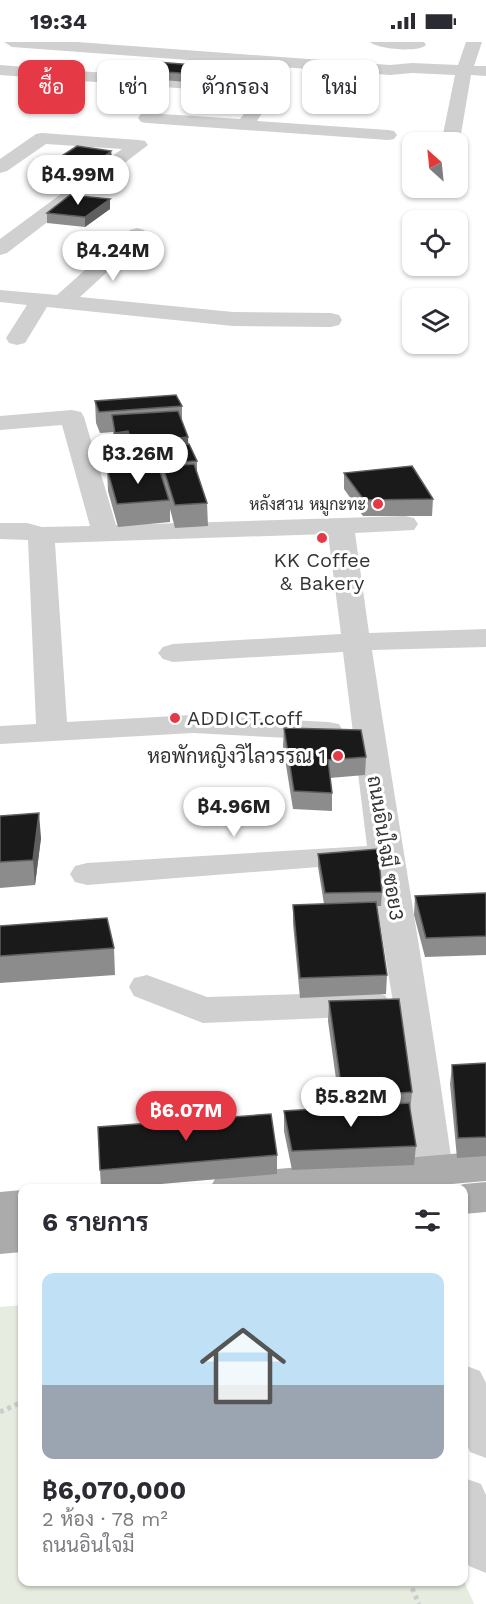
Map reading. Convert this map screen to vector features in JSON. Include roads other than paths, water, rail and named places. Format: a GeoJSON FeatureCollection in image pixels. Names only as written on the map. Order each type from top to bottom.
{"type":"FeatureCollection","features":[{"type":"Feature","properties":{"kind":"main road"},"geometry":{"type":"LineString","coordinates":[[335,1184],[382,1182],[433,1171],[486,1166]]}},
{"type":"Feature","properties":{"kind":"main road"},"geometry":{"type":"LineString","coordinates":[[468,1199],[486,1197]]}},
{"type":"Feature","properties":{"kind":"main road"},"geometry":{"type":"LineString","coordinates":[[0,1208],[18,1206]]}},
{"type":"Feature","properties":{"kind":"main road"},"geometry":{"type":"LineString","coordinates":[[0,1238],[18,1236]]}},
{"type":"Feature","properties":{"kind":"street"},"geometry":{"type":"LineString","coordinates":[[12,42],[246,60]]}},
{"type":"Feature","properties":{"kind":"street"},"geometry":{"type":"LineString","coordinates":[[378,42],[418,43],[412,68]]}},
{"type":"Feature","properties":{"kind":"street"},"geometry":{"type":"LineString","coordinates":[[452,132],[464,71],[474,42]]}},
{"type":"Feature","properties":{"kind":"street"},"geometry":{"type":"LineString","coordinates":[[290,63],[390,70],[412,68],[486,71]]}},
{"type":"Feature","properties":{"kind":"street"},"geometry":{"type":"LineString","coordinates":[[0,70],[181,83]]}},
{"type":"Feature","properties":{"kind":"street"},"geometry":{"type":"LineString","coordinates":[[169,112],[250,118],[388,135]]}},
{"type":"Feature","properties":{"kind":"street"},"geometry":{"type":"LineString","coordinates":[[250,118],[253,114]]}},
{"type":"Feature","properties":{"kind":"street"},"geometry":{"type":"LineString","coordinates":[[0,167],[42,138],[139,145],[0,249]]}},
{"type":"Feature","properties":{"kind":"street"},"geometry":{"type":"LineString","coordinates":[[63,301],[137,234]]}},
{"type":"Feature","properties":{"kind":"street"},"geometry":{"type":"LineString","coordinates":[[0,296],[233,319],[331,320]]}},
{"type":"Feature","properties":{"kind":"street"},"geometry":{"type":"LineString","coordinates":[[17,338],[41,300]]}},
{"type":"Feature","properties":{"kind":"street"},"geometry":{"type":"LineString","coordinates":[[0,423],[72,417],[105,533]]}},
{"type":"Feature","properties":{"kind":"street"},"geometry":{"type":"LineString","coordinates":[[0,531],[27,531],[40,535],[405,524]]}},
{"type":"Feature","properties":{"kind":"street","name":"ถนนอินใจมี ซอย3"},"geometry":{"type":"LineString","coordinates":[[340,525],[385,853],[411,1002],[433,1171]]}},
{"type":"Feature","properties":{"kind":"street"},"geometry":{"type":"LineString","coordinates":[[40,535],[52,731]]}},
{"type":"Feature","properties":{"kind":"street"},"geometry":{"type":"LineString","coordinates":[[173,653],[357,642],[486,638]]}},
{"type":"Feature","properties":{"kind":"street"},"geometry":{"type":"LineString","coordinates":[[0,735],[193,724],[370,733]]}},
{"type":"Feature","properties":{"kind":"street"},"geometry":{"type":"LineString","coordinates":[[87,874],[385,853]]}},
{"type":"Feature","properties":{"kind":"street"},"geometry":{"type":"LineString","coordinates":[[147,987],[203,1010],[411,1002]]}},
{"type":"Feature","properties":{"kind":"street"},"geometry":{"type":"LineString","coordinates":[[468,1394],[486,1437]]}},
{"type":"Feature","properties":{"kind":"street"},"geometry":{"type":"LineString","coordinates":[[468,1508],[486,1551]]}},
{"type":"Feature","properties":{"kind":"place","name":"หลังสวน หมูกะทะ"},"geometry":{"type":"Point","coordinates":[378,504]}},
{"type":"Feature","properties":{"kind":"place","name":"KK Coffee & Bakery"},"geometry":{"type":"Point","coordinates":[322,538]}},
{"type":"Feature","properties":{"kind":"place","name":"ADDICT.coff"},"geometry":{"type":"Point","coordinates":[175,718]}},
{"type":"Feature","properties":{"kind":"place","name":"หอพักหญิงวิไลวรรณ 1"},"geometry":{"type":"Point","coordinates":[338,756]}}]}
